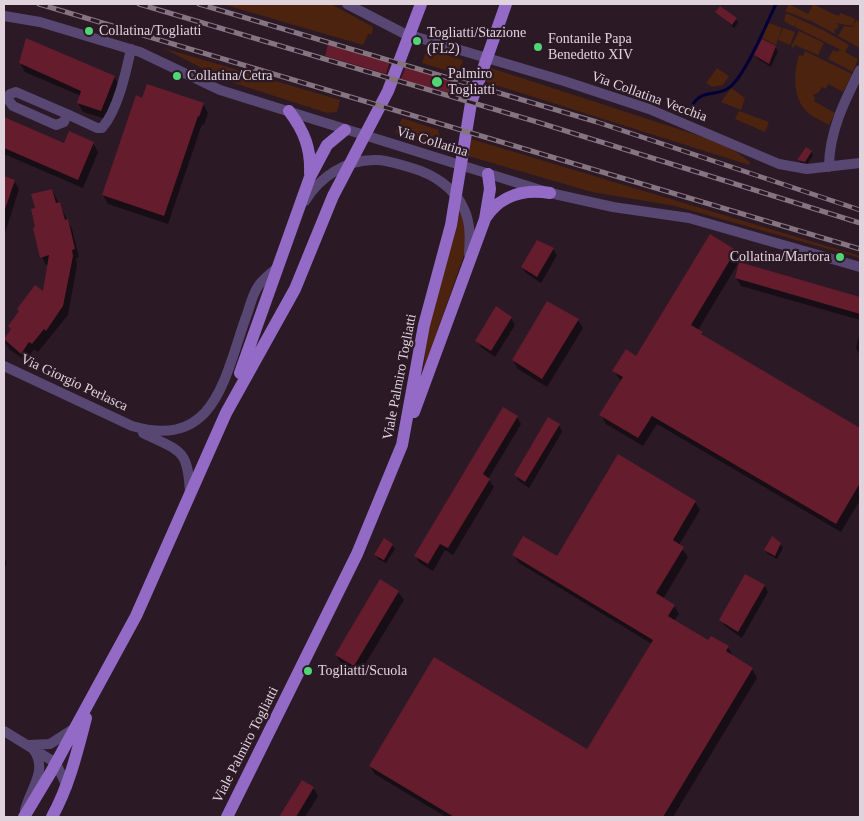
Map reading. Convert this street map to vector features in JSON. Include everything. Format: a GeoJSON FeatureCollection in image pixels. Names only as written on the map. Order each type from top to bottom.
{"type":"FeatureCollection","features":[{"type":"Feature","properties":{"kind":"main road"},"geometry":{"type":"LineString","coordinates":[[226,413],[295,289],[327,209],[388,91],[420,4]]}},
{"type":"Feature","properties":{"kind":"main road","name":"Viale Palmiro Togliatti"},"geometry":{"type":"LineString","coordinates":[[227,817],[353,563],[402,445],[424,325],[447,245],[471,103],[506,4]]}},
{"type":"Feature","properties":{"kind":"main road"},"geometry":{"type":"LineString","coordinates":[[289,111],[306,139],[310,157],[310,177]]}},
{"type":"Feature","properties":{"kind":"main road"},"geometry":{"type":"LineString","coordinates":[[24,817],[56,763],[136,616],[226,413],[310,177],[327,145],[345,130]]}},
{"type":"Feature","properties":{"kind":"main road"},"geometry":{"type":"LineString","coordinates":[[402,445],[485,219],[490,189],[488,174]]}},
{"type":"Feature","properties":{"kind":"main road"},"geometry":{"type":"LineString","coordinates":[[485,219],[498,204],[516,194],[532,191],[550,193]]}},
{"type":"Feature","properties":{"kind":"main road"},"geometry":{"type":"LineString","coordinates":[[52,817],[67,787],[92,697]]}},
{"type":"Feature","properties":{"kind":"street","name":"Via Collatina Vecchia"},"geometry":{"type":"LineString","coordinates":[[347,4],[398,31],[649,109],[779,164],[802,169],[860,163]]}},
{"type":"Feature","properties":{"kind":"street","name":"Via Collatina"},"geometry":{"type":"LineString","coordinates":[[4,16],[40,22],[131,49],[166,62],[215,88],[550,193],[613,207],[689,218],[860,267]]}},
{"type":"Feature","properties":{"kind":"street"},"geometry":{"type":"LineString","coordinates":[[4,87],[97,128],[102,128],[110,115],[126,73],[131,49]]}},
{"type":"Feature","properties":{"kind":"street"},"geometry":{"type":"LineString","coordinates":[[829,166],[829,154],[834,131],[860,70]]}},
{"type":"Feature","properties":{"kind":"street"},"geometry":{"type":"LineString","coordinates":[[16,92],[8,96],[7,103],[56,125],[64,122],[68,114]]}},
{"type":"Feature","properties":{"kind":"street"},"geometry":{"type":"LineString","coordinates":[[296,217],[315,187],[338,169],[374,160],[402,165],[430,175],[458,198],[465,210],[470,227],[469,263]]}},
{"type":"Feature","properties":{"kind":"street"},"geometry":{"type":"LineString","coordinates":[[132,426],[153,432],[175,431],[190,425],[203,415],[212,404],[222,384],[257,289],[279,266]]}},
{"type":"Feature","properties":{"kind":"street","name":"Via Giorgio Perlasca"},"geometry":{"type":"LineString","coordinates":[[4,366],[132,426]]}},
{"type":"Feature","properties":{"kind":"street"},"geometry":{"type":"LineString","coordinates":[[132,426],[181,453],[187,466],[190,494]]}},
{"type":"Feature","properties":{"kind":"street"},"geometry":{"type":"LineString","coordinates":[[29,745],[50,744],[75,727]]}},
{"type":"Feature","properties":{"kind":"street"},"geometry":{"type":"LineString","coordinates":[[4,731],[56,763],[67,787]]}},
{"type":"Feature","properties":{"kind":"street"},"geometry":{"type":"LineString","coordinates":[[24,817],[29,796],[40,769],[38,757],[29,745]]}},
{"type":"Feature","properties":{"kind":"shaded area"},"geometry":{"type":"Polygon","coordinates":[[[222,4],[331,4],[373,27],[372,34],[368,34],[363,45],[222,4]]]}},
{"type":"Feature","properties":{"kind":"shaded area"},"geometry":{"type":"Polygon","coordinates":[[[789,4],[808,14],[813,4],[838,16],[841,13],[855,19],[853,26],[835,23],[839,25],[837,29],[834,29],[835,34],[813,22],[785,11],[789,4]]]}},
{"type":"Feature","properties":{"kind":"shaded area"},"geometry":{"type":"Polygon","coordinates":[[[786,13],[823,30],[849,45],[845,52],[858,59],[853,72],[828,59],[833,50],[843,51],[795,27],[796,22],[794,27],[784,21],[786,13]]]}},
{"type":"Feature","properties":{"kind":"shaded area"},"geometry":{"type":"Polygon","coordinates":[[[856,20],[860,22],[860,48],[838,36],[844,26],[853,27],[856,20]]]}},
{"type":"Feature","properties":{"kind":"shaded area"},"geometry":{"type":"Polygon","coordinates":[[[769,23],[782,28],[776,45],[762,38],[769,23]]]}},
{"type":"Feature","properties":{"kind":"shaded area"},"geometry":{"type":"Polygon","coordinates":[[[783,28],[795,32],[790,45],[778,40],[783,28]]]}},
{"type":"Feature","properties":{"kind":"shaded area"},"geometry":{"type":"Polygon","coordinates":[[[799,31],[824,43],[818,55],[795,45],[793,48],[791,47],[799,31]]]}},
{"type":"Feature","properties":{"kind":"shaded area"},"geometry":{"type":"Polygon","coordinates":[[[163,48],[340,100],[337,112],[327,113],[225,80],[163,48]]]}},
{"type":"Feature","properties":{"kind":"shaded area"},"geometry":{"type":"Polygon","coordinates":[[[427,49],[463,60],[458,74],[422,63],[427,49]]]}},
{"type":"Feature","properties":{"kind":"shaded area"},"geometry":{"type":"Polygon","coordinates":[[[805,51],[852,74],[843,92],[828,84],[826,89],[822,87],[819,92],[813,95],[814,101],[835,113],[829,125],[808,113],[798,98],[795,83],[796,68],[799,55],[803,56],[805,51]]]}},
{"type":"Feature","properties":{"kind":"shaded area"},"geometry":{"type":"Polygon","coordinates":[[[491,68],[706,138],[735,151],[750,162],[749,165],[486,82],[491,68]]]}},
{"type":"Feature","properties":{"kind":"shaded area"},"geometry":{"type":"Polygon","coordinates":[[[717,68],[729,76],[723,85],[712,87],[706,83],[717,68]]]}},
{"type":"Feature","properties":{"kind":"shaded area"},"geometry":{"type":"Polygon","coordinates":[[[731,88],[745,98],[741,110],[721,102],[731,88]]]}},
{"type":"Feature","properties":{"kind":"shaded area"},"geometry":{"type":"Polygon","coordinates":[[[739,111],[769,122],[765,132],[735,119],[739,111]]]}},
{"type":"Feature","properties":{"kind":"shaded area"},"geometry":{"type":"Polygon","coordinates":[[[402,118],[439,130],[438,133],[440,134],[436,146],[395,133],[402,118]]]}},
{"type":"Feature","properties":{"kind":"shaded area"},"geometry":{"type":"Polygon","coordinates":[[[471,139],[860,256],[860,258],[675,206],[592,192],[468,156],[471,139]]]}},
{"type":"Feature","properties":{"kind":"shaded area"},"geometry":{"type":"Polygon","coordinates":[[[461,209],[467,241],[464,255],[423,372],[429,325],[461,209]]]}},
{"type":"Feature","properties":{"kind":"building"},"geometry":{"type":"Polygon","coordinates":[[[720,6],[737,18],[732,25],[715,12],[720,6]]]}},
{"type":"Feature","properties":{"kind":"building"},"geometry":{"type":"Polygon","coordinates":[[[26,38],[115,76],[101,111],[77,103],[81,91],[19,63],[26,38]]]}},
{"type":"Feature","properties":{"kind":"building"},"geometry":{"type":"Polygon","coordinates":[[[762,39],[776,46],[769,64],[754,55],[762,39]]]}},
{"type":"Feature","properties":{"kind":"building"},"geometry":{"type":"Polygon","coordinates":[[[328,44],[390,62],[386,74],[325,56],[328,44]]]}},
{"type":"Feature","properties":{"kind":"building"},"geometry":{"type":"Polygon","coordinates":[[[406,66],[456,81],[452,94],[401,79],[406,66]]]}},
{"type":"Feature","properties":{"kind":"building"},"geometry":{"type":"Polygon","coordinates":[[[147,84],[204,103],[164,216],[102,195],[136,95],[142,98],[147,84]]]}},
{"type":"Feature","properties":{"kind":"building"},"geometry":{"type":"Polygon","coordinates":[[[4,117],[64,143],[69,131],[94,142],[78,180],[4,148],[4,117]]]}},
{"type":"Feature","properties":{"kind":"building"},"geometry":{"type":"Polygon","coordinates":[[[806,147],[812,151],[805,162],[797,160],[806,147]]]}},
{"type":"Feature","properties":{"kind":"building"},"geometry":{"type":"Polygon","coordinates":[[[4,176],[15,180],[5,209],[4,209],[4,176]]]}},
{"type":"Feature","properties":{"kind":"building"},"geometry":{"type":"Polygon","coordinates":[[[52,189],[56,203],[60,202],[65,220],[68,219],[75,249],[72,250],[73,256],[63,306],[46,331],[44,329],[32,344],[29,342],[21,354],[4,339],[11,329],[8,326],[19,311],[17,309],[35,285],[43,291],[49,255],[40,258],[33,228],[35,227],[31,209],[35,208],[31,194],[52,189]]]}},
{"type":"Feature","properties":{"kind":"building"},"geometry":{"type":"Polygon","coordinates":[[[710,234],[736,250],[691,325],[703,332],[701,334],[860,428],[860,483],[836,524],[652,416],[638,438],[599,415],[623,377],[612,371],[626,349],[636,356],[710,234]]]}},
{"type":"Feature","properties":{"kind":"building"},"geometry":{"type":"Polygon","coordinates":[[[537,240],[554,248],[537,277],[521,267],[537,240]]]}},
{"type":"Feature","properties":{"kind":"building"},"geometry":{"type":"Polygon","coordinates":[[[739,262],[860,297],[860,314],[735,278],[739,262]]]}},
{"type":"Feature","properties":{"kind":"building"},"geometry":{"type":"Polygon","coordinates":[[[547,301],[579,319],[542,379],[512,360],[547,301]]]}},
{"type":"Feature","properties":{"kind":"building"},"geometry":{"type":"Polygon","coordinates":[[[496,306],[512,317],[491,351],[475,341],[496,306]]]}},
{"type":"Feature","properties":{"kind":"building"},"geometry":{"type":"Polygon","coordinates":[[[503,407],[518,416],[483,474],[490,479],[448,548],[440,544],[428,564],[414,556],[503,407]]]}},
{"type":"Feature","properties":{"kind":"building"},"geometry":{"type":"Polygon","coordinates":[[[548,417],[560,424],[525,482],[514,475],[548,417]]]}},
{"type":"Feature","properties":{"kind":"building"},"geometry":{"type":"Polygon","coordinates":[[[618,454],[696,501],[673,540],[684,547],[656,593],[675,605],[668,616],[708,640],[711,636],[729,646],[726,651],[753,668],[663,817],[454,817],[369,766],[434,657],[587,749],[653,640],[512,555],[523,536],[557,556],[618,454]]]}},
{"type":"Feature","properties":{"kind":"building"},"geometry":{"type":"Polygon","coordinates":[[[772,536],[781,543],[775,556],[764,550],[772,536]]]}},
{"type":"Feature","properties":{"kind":"building"},"geometry":{"type":"Polygon","coordinates":[[[384,538],[393,544],[384,560],[374,555],[384,538]]]}},
{"type":"Feature","properties":{"kind":"building"},"geometry":{"type":"Polygon","coordinates":[[[745,574],[765,585],[738,632],[719,620],[745,574]]]}},
{"type":"Feature","properties":{"kind":"building"},"geometry":{"type":"Polygon","coordinates":[[[380,579],[399,591],[354,666],[335,655],[380,579]]]}},
{"type":"Feature","properties":{"kind":"building"},"geometry":{"type":"Polygon","coordinates":[[[302,780],[314,787],[296,817],[279,817],[302,780]]]}},
{"type":"Feature","properties":{"kind":"waterway"},"geometry":{"type":"LineString","coordinates":[[693,104],[700,97],[722,91],[734,84],[748,63],[776,4]]}},
{"type":"Feature","properties":{"kind":"railway"},"geometry":{"type":"LineString","coordinates":[[39,4],[860,249]]}},
{"type":"Feature","properties":{"kind":"railway"},"geometry":{"type":"LineString","coordinates":[[139,4],[534,121],[860,223]]}},
{"type":"Feature","properties":{"kind":"railway"},"geometry":{"type":"LineString","coordinates":[[199,4],[597,122],[860,210]]}},
{"type":"Feature","properties":{"kind":"place","name":"Collatina/Togliatti"},"geometry":{"type":"Point","coordinates":[89,31]}},
{"type":"Feature","properties":{"kind":"place","name":"Togliatti/Stazione (FL2)"},"geometry":{"type":"Point","coordinates":[417,41]}},
{"type":"Feature","properties":{"kind":"place","name":"Fontanile Papa Benedetto XIV"},"geometry":{"type":"Point","coordinates":[538,47]}},
{"type":"Feature","properties":{"kind":"place","name":"Collatina/Cetra"},"geometry":{"type":"Point","coordinates":[177,76]}},
{"type":"Feature","properties":{"kind":"place","name":"Palmiro Togliatti"},"geometry":{"type":"Point","coordinates":[437,82]}},
{"type":"Feature","properties":{"kind":"place","name":"Collatina/Martora"},"geometry":{"type":"Point","coordinates":[840,257]}},
{"type":"Feature","properties":{"kind":"place","name":"Togliatti/Scuola"},"geometry":{"type":"Point","coordinates":[308,671]}}]}
